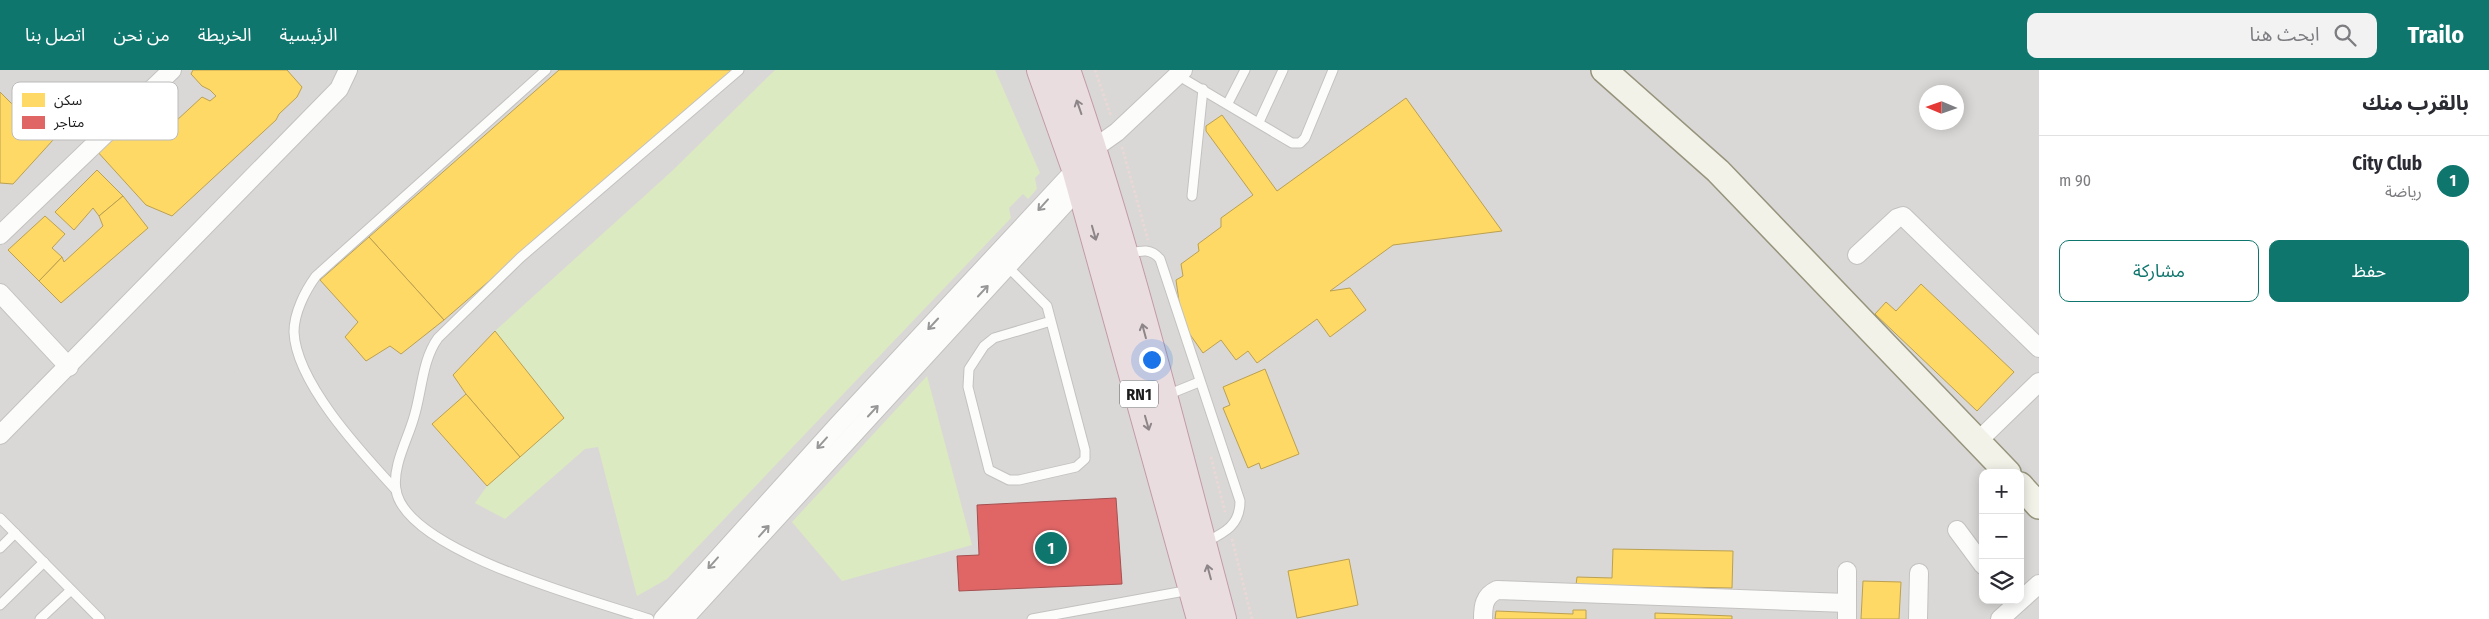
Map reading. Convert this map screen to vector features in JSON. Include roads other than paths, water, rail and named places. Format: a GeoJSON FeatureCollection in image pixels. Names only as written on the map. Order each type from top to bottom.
{"type":"FeatureCollection","features":[{"type":"Feature","properties":{"kind":"highway","name":"RN1"},"geometry":{"type":"LineString","coordinates":[[1041,70],[1083,168],[1124,255],[1202,544],[1202,612]]}},
{"type":"Feature","properties":{"kind":"highway","name":"RN1"},"geometry":{"type":"LineString","coordinates":[[1066,70],[1083,168],[1202,612]]}},
{"type":"Feature","properties":{"kind":"street"},"geometry":{"type":"LineString","coordinates":[[159,82],[172,70]]}},
{"type":"Feature","properties":{"kind":"street"},"geometry":{"type":"LineString","coordinates":[[0,434],[69,367],[339,89],[348,70]]}},
{"type":"Feature","properties":{"kind":"street"},"geometry":{"type":"LineString","coordinates":[[1604,70],[1718,170],[2004,469]]}},
{"type":"Feature","properties":{"kind":"street"},"geometry":{"type":"LineString","coordinates":[[663,619],[838,426],[1117,132],[1181,73]]}},
{"type":"Feature","properties":{"kind":"street"},"geometry":{"type":"LineString","coordinates":[[0,235],[99,140]]}},
{"type":"Feature","properties":{"kind":"street"},"geometry":{"type":"LineString","coordinates":[[684,619],[1006,265],[1083,168]]}},
{"type":"Feature","properties":{"kind":"street"},"geometry":{"type":"LineString","coordinates":[[1857,255],[1897,218],[1903,216],[2039,348]]}},
{"type":"Feature","properties":{"kind":"street"},"geometry":{"type":"LineString","coordinates":[[0,293],[69,367]]}},
{"type":"Feature","properties":{"kind":"street"},"geometry":{"type":"LineString","coordinates":[[1977,442],[2039,382]]}},
{"type":"Feature","properties":{"kind":"street"},"geometry":{"type":"LineString","coordinates":[[2024,489],[2039,506]]}},
{"type":"Feature","properties":{"kind":"street"},"geometry":{"type":"LineString","coordinates":[[1956,530],[1979,560]]}},
{"type":"Feature","properties":{"kind":"street"},"geometry":{"type":"LineString","coordinates":[[1483,619],[1486,598],[1496,590],[1847,611],[1846,571]]}},
{"type":"Feature","properties":{"kind":"street"},"geometry":{"type":"LineString","coordinates":[[1918,619],[1919,573]]}},
{"type":"Feature","properties":{"kind":"street"},"geometry":{"type":"LineString","coordinates":[[2000,619],[2017,609],[2039,584]]}},
{"type":"Feature","properties":{"kind":"lane"},"geometry":{"type":"LineString","coordinates":[[546,70],[316,276],[308,287],[295,319],[296,350],[318,394],[364,454],[396,490],[402,506],[411,518],[441,541],[532,581],[649,619]]}},
{"type":"Feature","properties":{"kind":"lane"},"geometry":{"type":"LineString","coordinates":[[396,490],[400,458],[414,417],[430,348],[438,338],[477,298],[533,246],[739,70]]}},
{"type":"Feature","properties":{"kind":"lane"},"geometry":{"type":"LineString","coordinates":[[1228,103],[1244,70]]}},
{"type":"Feature","properties":{"kind":"lane"},"geometry":{"type":"LineString","coordinates":[[1259,122],[1283,70]]}},
{"type":"Feature","properties":{"kind":"lane"},"geometry":{"type":"LineString","coordinates":[[1181,73],[1203,89],[1292,143],[1300,143],[1305,138],[1333,70]]}},
{"type":"Feature","properties":{"kind":"lane"},"geometry":{"type":"LineString","coordinates":[[1192,196],[1203,89]]}},
{"type":"Feature","properties":{"kind":"lane"},"geometry":{"type":"LineString","coordinates":[[1124,255],[1145,250],[1156,255],[1160,260],[1240,501],[1240,511],[1230,529],[1202,544]]}},
{"type":"Feature","properties":{"kind":"lane"},"geometry":{"type":"LineString","coordinates":[[1006,265],[1047,306],[1051,321],[1085,450],[1085,459],[1076,467],[1019,480],[1009,480],[989,470],[968,387],[969,368],[984,346],[994,338],[1051,321]]}},
{"type":"Feature","properties":{"kind":"lane"},"geometry":{"type":"LineString","coordinates":[[1162,397],[1199,382]]}},
{"type":"Feature","properties":{"kind":"lane"},"geometry":{"type":"LineString","coordinates":[[0,518],[96,618]]}},
{"type":"Feature","properties":{"kind":"lane"},"geometry":{"type":"LineString","coordinates":[[0,548],[15,533]]}},
{"type":"Feature","properties":{"kind":"lane"},"geometry":{"type":"LineString","coordinates":[[0,605],[44,562]]}},
{"type":"Feature","properties":{"kind":"lane"},"geometry":{"type":"LineString","coordinates":[[40,619],[71,590]]}},
{"type":"Feature","properties":{"kind":"lane"},"geometry":{"type":"LineString","coordinates":[[1032,619],[1202,612]]}},
{"type":"Feature","properties":{"kind":"place","name":"City Club"},"geometry":{"type":"Point","coordinates":[1051,548]}}]}
